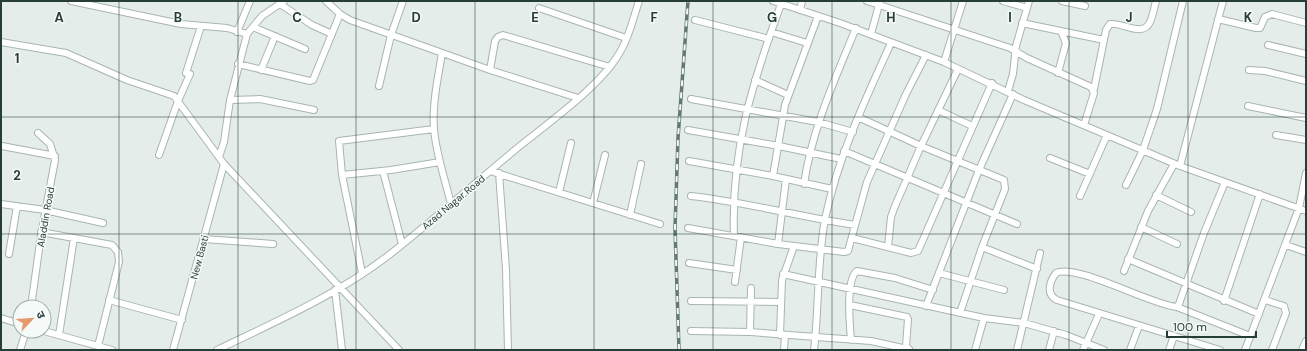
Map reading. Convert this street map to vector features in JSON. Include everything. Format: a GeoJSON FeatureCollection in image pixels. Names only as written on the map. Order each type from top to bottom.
{"type":"FeatureCollection","features":[{"type":"Feature","properties":{"kind":"street"},"geometry":{"type":"LineString","coordinates":[[73,1],[181,24],[220,27],[247,34]]}},
{"type":"Feature","properties":{"kind":"street"},"geometry":{"type":"LineString","coordinates":[[237,32],[250,1]]}},
{"type":"Feature","properties":{"kind":"street"},"geometry":{"type":"LineString","coordinates":[[326,1],[340,14],[350,20],[490,70],[578,98]]}},
{"type":"Feature","properties":{"kind":"street"},"geometry":{"type":"LineString","coordinates":[[379,86],[391,35],[403,1]]}},
{"type":"Feature","properties":{"kind":"street","name":"Azad Nagar Road"},"geometry":{"type":"LineString","coordinates":[[217,350],[274,323],[362,274],[451,204],[578,98],[610,67],[618,57],[639,1]]}},
{"type":"Feature","properties":{"kind":"street"},"geometry":{"type":"LineString","coordinates":[[773,1],[856,28],[891,43],[944,62],[1177,165],[1306,211]]}},
{"type":"Feature","properties":{"kind":"street"},"geometry":{"type":"LineString","coordinates":[[800,10],[802,1]]}},
{"type":"Feature","properties":{"kind":"street"},"geometry":{"type":"LineString","coordinates":[[867,1],[880,3],[1016,50],[1027,58],[1094,90]]}},
{"type":"Feature","properties":{"kind":"street"},"geometry":{"type":"LineString","coordinates":[[944,62],[963,1]]}},
{"type":"Feature","properties":{"kind":"street"},"geometry":{"type":"LineString","coordinates":[[1003,1],[1027,8]]}},
{"type":"Feature","properties":{"kind":"street"},"geometry":{"type":"LineString","coordinates":[[926,306],[1010,92],[1016,50],[1022,22],[1029,1]]}},
{"type":"Feature","properties":{"kind":"street"},"geometry":{"type":"LineString","coordinates":[[1062,1],[1085,6]]}},
{"type":"Feature","properties":{"kind":"street"},"geometry":{"type":"LineString","coordinates":[[1084,125],[1094,90],[1106,30],[1110,24],[1116,23],[1138,30],[1145,28],[1150,24],[1156,1]]}},
{"type":"Feature","properties":{"kind":"street"},"geometry":{"type":"LineString","coordinates":[[1126,184],[1142,150],[1157,109],[1183,1]]}},
{"type":"Feature","properties":{"kind":"street"},"geometry":{"type":"LineString","coordinates":[[1124,270],[1141,227],[1156,195],[1177,165],[1223,1]]}},
{"type":"Feature","properties":{"kind":"street"},"geometry":{"type":"LineString","coordinates":[[218,157],[224,142],[230,100],[238,64],[247,34],[262,16],[282,2],[312,25],[332,34]]}},
{"type":"Feature","properties":{"kind":"street"},"geometry":{"type":"LineString","coordinates":[[871,34],[880,3]]}},
{"type":"Feature","properties":{"kind":"street"},"geometry":{"type":"LineString","coordinates":[[734,236],[733,201],[739,139],[755,80],[781,4]]}},
{"type":"Feature","properties":{"kind":"street"},"geometry":{"type":"LineString","coordinates":[[539,8],[626,38]]}},
{"type":"Feature","properties":{"kind":"street"},"geometry":{"type":"LineString","coordinates":[[238,64],[313,80],[340,14]]}},
{"type":"Feature","properties":{"kind":"street"},"geometry":{"type":"LineString","coordinates":[[1218,19],[1260,28],[1265,17],[1272,14],[1306,23]]}},
{"type":"Feature","properties":{"kind":"street"},"geometry":{"type":"LineString","coordinates":[[773,176],[782,116],[788,95],[818,16]]}},
{"type":"Feature","properties":{"kind":"street"},"geometry":{"type":"LineString","coordinates":[[695,20],[769,39]]}},
{"type":"Feature","properties":{"kind":"street"},"geometry":{"type":"LineString","coordinates":[[1022,22],[1104,40]]}},
{"type":"Feature","properties":{"kind":"street"},"geometry":{"type":"LineString","coordinates":[[159,155],[188,73],[201,26]]}},
{"type":"Feature","properties":{"kind":"street"},"geometry":{"type":"LineString","coordinates":[[253,27],[305,49]]}},
{"type":"Feature","properties":{"kind":"street"},"geometry":{"type":"LineString","coordinates":[[804,184],[818,122],[856,28]]}},
{"type":"Feature","properties":{"kind":"street"},"geometry":{"type":"LineString","coordinates":[[1058,73],[1066,43],[1062,31]]}},
{"type":"Feature","properties":{"kind":"street"},"geometry":{"type":"LineString","coordinates":[[771,32],[807,43]]}},
{"type":"Feature","properties":{"kind":"street"},"geometry":{"type":"LineString","coordinates":[[490,70],[495,41],[498,37],[503,35],[610,67]]}},
{"type":"Feature","properties":{"kind":"street"},"geometry":{"type":"LineString","coordinates":[[261,70],[275,36]]}},
{"type":"Feature","properties":{"kind":"street"},"geometry":{"type":"LineString","coordinates":[[1,42],[66,53],[127,80],[167,93],[178,101],[224,164],[338,288],[399,350]]}},
{"type":"Feature","properties":{"kind":"street"},"geometry":{"type":"LineString","coordinates":[[814,350],[821,249],[825,220],[832,189],[844,151],[891,43]]}},
{"type":"Feature","properties":{"kind":"street"},"geometry":{"type":"LineString","coordinates":[[1268,45],[1306,54]]}},
{"type":"Feature","properties":{"kind":"street"},"geometry":{"type":"LineString","coordinates":[[442,53],[435,100],[434,128],[440,162],[451,204]]}},
{"type":"Feature","properties":{"kind":"street"},"geometry":{"type":"LineString","coordinates":[[688,228],[778,244],[848,251],[865,188],[889,131],[926,55]]}},
{"type":"Feature","properties":{"kind":"street"},"geometry":{"type":"LineString","coordinates":[[888,247],[891,217],[921,146],[958,69]]}},
{"type":"Feature","properties":{"kind":"street"},"geometry":{"type":"LineString","coordinates":[[1249,70],[1265,71],[1306,81]]}},
{"type":"Feature","properties":{"kind":"street"},"geometry":{"type":"LineString","coordinates":[[755,80],[788,95]]}},
{"type":"Feature","properties":{"kind":"street"},"geometry":{"type":"LineString","coordinates":[[852,238],[911,253],[918,251],[992,83]]}},
{"type":"Feature","properties":{"kind":"street"},"geometry":{"type":"LineString","coordinates":[[230,100],[260,99],[314,110]]}},
{"type":"Feature","properties":{"kind":"street"},"geometry":{"type":"LineString","coordinates":[[691,99],[818,122],[853,132]]}},
{"type":"Feature","properties":{"kind":"street"},"geometry":{"type":"LineString","coordinates":[[1248,106],[1306,118]]}},
{"type":"Feature","properties":{"kind":"street"},"geometry":{"type":"LineString","coordinates":[[938,110],[972,126]]}},
{"type":"Feature","properties":{"kind":"street"},"geometry":{"type":"LineString","coordinates":[[858,117],[921,146],[1001,178],[1006,184],[996,215],[970,280],[960,313]]}},
{"type":"Feature","properties":{"kind":"street"},"geometry":{"type":"LineString","coordinates":[[362,274],[342,175],[338,144],[342,139],[434,128]]}},
{"type":"Feature","properties":{"kind":"street"},"geometry":{"type":"LineString","coordinates":[[688,130],[841,159]]}},
{"type":"Feature","properties":{"kind":"street"},"geometry":{"type":"LineString","coordinates":[[38,133],[50,144],[55,156]]}},
{"type":"Feature","properties":{"kind":"street"},"geometry":{"type":"LineString","coordinates":[[1080,196],[1108,135]]}},
{"type":"Feature","properties":{"kind":"street"},"geometry":{"type":"LineString","coordinates":[[1276,135],[1306,140]]}},
{"type":"Feature","properties":{"kind":"street"},"geometry":{"type":"LineString","coordinates":[[559,192],[571,143]]}},
{"type":"Feature","properties":{"kind":"street"},"geometry":{"type":"LineString","coordinates":[[2,146],[55,156]]}},
{"type":"Feature","properties":{"kind":"street"},"geometry":{"type":"LineString","coordinates":[[844,151],[907,179],[1017,224]]}},
{"type":"Feature","properties":{"kind":"street"},"geometry":{"type":"LineString","coordinates":[[593,203],[605,155]]}},
{"type":"Feature","properties":{"kind":"street","name":"Aladdin Road"},"geometry":{"type":"LineString","coordinates":[[32,299],[45,210],[55,156]]}},
{"type":"Feature","properties":{"kind":"street"},"geometry":{"type":"LineString","coordinates":[[1050,158],[1090,174]]}},
{"type":"Feature","properties":{"kind":"street"},"geometry":{"type":"LineString","coordinates":[[689,161],[773,176],[832,189]]}},
{"type":"Feature","properties":{"kind":"street"},"geometry":{"type":"LineString","coordinates":[[342,175],[383,171],[440,162]]}},
{"type":"Feature","properties":{"kind":"street","name":"New Basti"},"geometry":{"type":"LineString","coordinates":[[173,350],[224,164]]}},
{"type":"Feature","properties":{"kind":"street"},"geometry":{"type":"LineString","coordinates":[[630,215],[641,164]]}},
{"type":"Feature","properties":{"kind":"street"},"geometry":{"type":"LineString","coordinates":[[383,171],[402,244]]}},
{"type":"Feature","properties":{"kind":"street"},"geometry":{"type":"LineString","coordinates":[[490,171],[660,224]]}},
{"type":"Feature","properties":{"kind":"street"},"geometry":{"type":"LineString","coordinates":[[499,173],[506,275],[508,350]]}},
{"type":"Feature","properties":{"kind":"street"},"geometry":{"type":"LineString","coordinates":[[1245,350],[1286,245],[1298,208],[1306,173]]}},
{"type":"Feature","properties":{"kind":"street"},"geometry":{"type":"LineString","coordinates":[[778,244],[786,179]]}},
{"type":"Feature","properties":{"kind":"street"},"geometry":{"type":"LineString","coordinates":[[1177,307],[1205,228],[1225,182]]}},
{"type":"Feature","properties":{"kind":"street"},"geometry":{"type":"LineString","coordinates":[[1224,301],[1260,194]]}},
{"type":"Feature","properties":{"kind":"street"},"geometry":{"type":"LineString","coordinates":[[1156,195],[1191,212]]}},
{"type":"Feature","properties":{"kind":"street"},"geometry":{"type":"LineString","coordinates":[[691,196],[733,201],[855,225]]}},
{"type":"Feature","properties":{"kind":"street"},"geometry":{"type":"LineString","coordinates":[[1,204],[45,210],[103,223]]}},
{"type":"Feature","properties":{"kind":"street"},"geometry":{"type":"LineString","coordinates":[[9,254],[17,206]]}},
{"type":"Feature","properties":{"kind":"street"},"geometry":{"type":"LineString","coordinates":[[1141,227],[1178,244]]}},
{"type":"Feature","properties":{"kind":"street"},"geometry":{"type":"LineString","coordinates":[[42,232],[112,245],[118,252],[119,262],[98,346]]}},
{"type":"Feature","properties":{"kind":"street"},"geometry":{"type":"LineString","coordinates":[[735,282],[741,237]]}},
{"type":"Feature","properties":{"kind":"street"},"geometry":{"type":"LineString","coordinates":[[59,335],[74,238]]}},
{"type":"Feature","properties":{"kind":"street"},"geometry":{"type":"LineString","coordinates":[[204,239],[272,244]]}},
{"type":"Feature","properties":{"kind":"street"},"geometry":{"type":"LineString","coordinates":[[1286,245],[1306,252]]}},
{"type":"Feature","properties":{"kind":"street"},"geometry":{"type":"LineString","coordinates":[[784,350],[781,302],[783,274],[794,246]]}},
{"type":"Feature","properties":{"kind":"street"},"geometry":{"type":"LineString","coordinates":[[982,247],[1037,269]]}},
{"type":"Feature","properties":{"kind":"street"},"geometry":{"type":"LineString","coordinates":[[1017,350],[1040,253]]}},
{"type":"Feature","properties":{"kind":"street"},"geometry":{"type":"LineString","coordinates":[[1128,259],[1186,285],[1258,314]]}},
{"type":"Feature","properties":{"kind":"street"},"geometry":{"type":"LineString","coordinates":[[689,263],[737,270]]}},
{"type":"Feature","properties":{"kind":"street"},"geometry":{"type":"LineString","coordinates":[[851,340],[850,288],[853,275],[860,271],[895,278],[933,290]]}},
{"type":"Feature","properties":{"kind":"street"},"geometry":{"type":"LineString","coordinates":[[1220,350],[1099,314],[1053,298],[1049,289],[1056,273],[1067,271],[1098,279],[1177,307],[1250,336]]}},
{"type":"Feature","properties":{"kind":"street"},"geometry":{"type":"LineString","coordinates":[[939,273],[1004,290]]}},
{"type":"Feature","properties":{"kind":"street"},"geometry":{"type":"LineString","coordinates":[[783,274],[818,280],[926,306],[984,318],[1024,323],[1054,331],[1104,350]]}},
{"type":"Feature","properties":{"kind":"street"},"geometry":{"type":"LineString","coordinates":[[338,288],[342,350]]}},
{"type":"Feature","properties":{"kind":"street"},"geometry":{"type":"LineString","coordinates":[[750,332],[751,288]]}},
{"type":"Feature","properties":{"kind":"street"},"geometry":{"type":"LineString","coordinates":[[109,300],[182,320]]}},
{"type":"Feature","properties":{"kind":"street"},"geometry":{"type":"LineString","coordinates":[[1265,300],[1284,306],[1286,313],[1272,350]]}},
{"type":"Feature","properties":{"kind":"street"},"geometry":{"type":"LineString","coordinates":[[691,301],[781,302]]}},
{"type":"Feature","properties":{"kind":"street"},"geometry":{"type":"LineString","coordinates":[[850,305],[907,317],[906,342],[909,349]]}},
{"type":"Feature","properties":{"kind":"street"},"geometry":{"type":"LineString","coordinates":[[1083,350],[1099,314]]}},
{"type":"Feature","properties":{"kind":"street"},"geometry":{"type":"LineString","coordinates":[[1,318],[12,321]]}},
{"type":"Feature","properties":{"kind":"street"},"geometry":{"type":"LineString","coordinates":[[975,350],[984,318]]}},
{"type":"Feature","properties":{"kind":"street"},"geometry":{"type":"LineString","coordinates":[[1130,350],[1139,326]]}},
{"type":"Feature","properties":{"kind":"street"},"geometry":{"type":"LineString","coordinates":[[691,331],[750,332],[880,342],[909,349]]}},
{"type":"Feature","properties":{"kind":"street"},"geometry":{"type":"LineString","coordinates":[[1049,350],[1054,331]]}},
{"type":"Feature","properties":{"kind":"street"},"geometry":{"type":"LineString","coordinates":[[52,333],[112,350]]}},
{"type":"Feature","properties":{"kind":"street"},"geometry":{"type":"LineString","coordinates":[[1169,350],[1174,336]]}},
{"type":"Feature","properties":{"kind":"street"},"geometry":{"type":"LineString","coordinates":[[20,350],[23,339]]}},
{"type":"Feature","properties":{"kind":"street"},"geometry":{"type":"LineString","coordinates":[[1302,350],[1306,341]]}},
{"type":"Feature","properties":{"kind":"railway"},"geometry":{"type":"LineString","coordinates":[[679,350],[675,228],[678,138],[688,1]]}}]}
